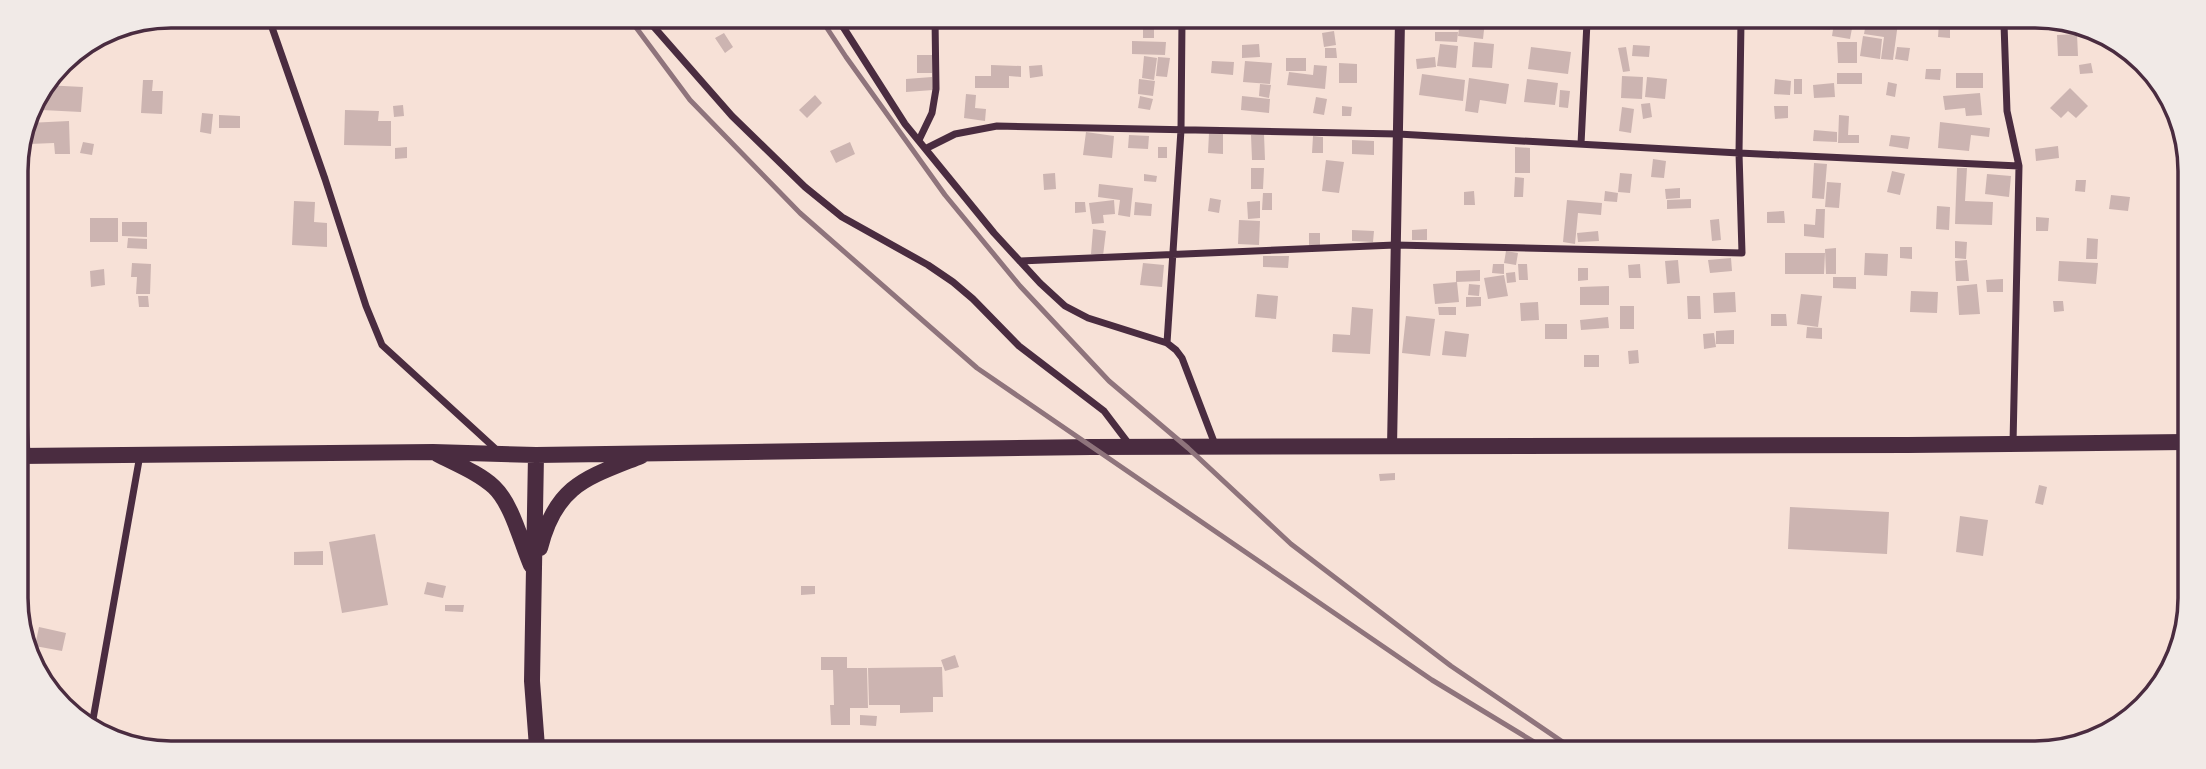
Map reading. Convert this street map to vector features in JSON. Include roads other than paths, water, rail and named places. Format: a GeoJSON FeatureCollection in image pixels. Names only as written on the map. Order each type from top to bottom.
{"type":"FeatureCollection","features":[{"type":"Feature","properties":{"kind":"highway"},"geometry":{"type":"LineString","coordinates":[[28,456],[2178,442]]}},
{"type":"Feature","properties":{"kind":"highway"},"geometry":{"type":"LineString","coordinates":[[433,452],[495,488],[507,507],[534,571]]}},
{"type":"Feature","properties":{"kind":"highway"},"geometry":{"type":"LineString","coordinates":[[534,571],[549,517],[561,499],[578,483],[651,452]]}},
{"type":"Feature","properties":{"kind":"highway"},"geometry":{"type":"LineString","coordinates":[[536,454],[532,681],[537,741]]}},
{"type":"Feature","properties":{"kind":"street"},"geometry":{"type":"LineString","coordinates":[[272,28],[366,306],[382,345],[501,453]]}},
{"type":"Feature","properties":{"kind":"street"},"geometry":{"type":"LineString","coordinates":[[655,28],[732,116],[805,187],[842,217],[953,282],[1019,346],[1104,411],[1132,447]]}},
{"type":"Feature","properties":{"kind":"street"},"geometry":{"type":"LineString","coordinates":[[844,28],[892,105],[919,140],[994,233],[1065,306],[1088,318],[1167,344],[1176,350],[1182,358],[1216,448]]}},
{"type":"Feature","properties":{"kind":"street"},"geometry":{"type":"LineString","coordinates":[[919,140],[932,113],[936,89],[935,28]]}},
{"type":"Feature","properties":{"kind":"street"},"geometry":{"type":"LineString","coordinates":[[1167,344],[1181,130],[1182,28]]}},
{"type":"Feature","properties":{"kind":"street"},"geometry":{"type":"LineString","coordinates":[[1392,447],[1400,28]]}},
{"type":"Feature","properties":{"kind":"street"},"geometry":{"type":"LineString","coordinates":[[1581,144],[1587,28]]}},
{"type":"Feature","properties":{"kind":"street"},"geometry":{"type":"LineString","coordinates":[[1020,261],[1395,245],[1742,253],[1739,153],[1741,28]]}},
{"type":"Feature","properties":{"kind":"street"},"geometry":{"type":"LineString","coordinates":[[2004,28],[2007,111],[2019,166],[2013,444]]}},
{"type":"Feature","properties":{"kind":"street"},"geometry":{"type":"LineString","coordinates":[[927,148],[955,134],[997,126],[1398,134],[2019,166]]}},
{"type":"Feature","properties":{"kind":"street"},"geometry":{"type":"LineString","coordinates":[[93,718],[140,454]]}},
{"type":"Feature","properties":{"kind":"railway"},"geometry":{"type":"LineString","coordinates":[[636,28],[690,100],[800,213],[977,368],[1432,680],[1533,741]]}},
{"type":"Feature","properties":{"kind":"railway"},"geometry":{"type":"LineString","coordinates":[[827,28],[945,195],[1020,286],[1109,381],[1188,448],[1291,544],[1451,666],[1561,741]]}}]}
